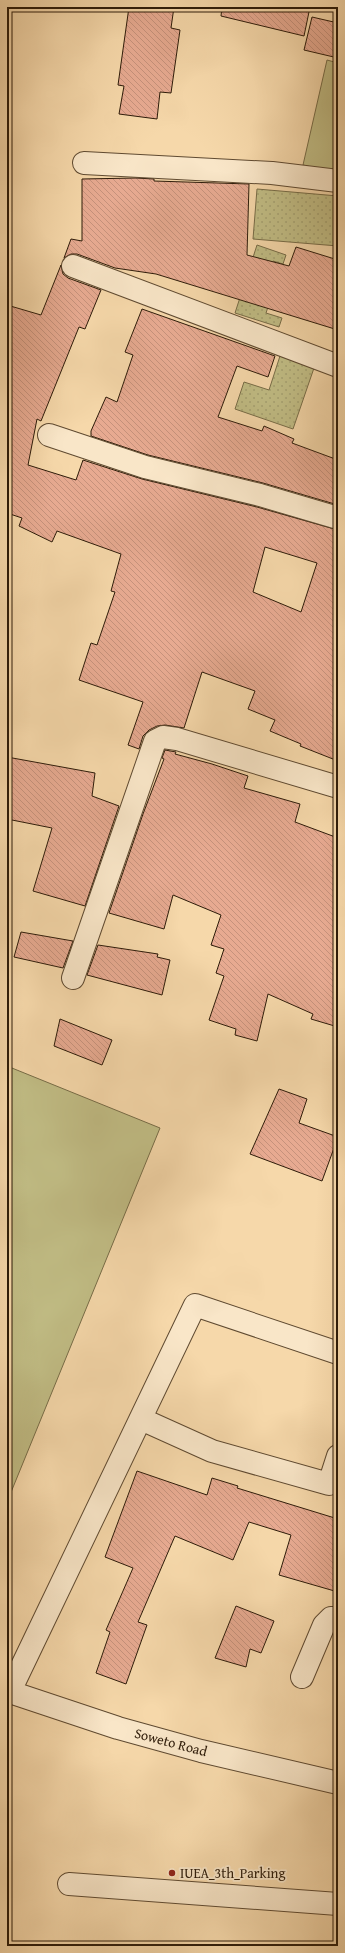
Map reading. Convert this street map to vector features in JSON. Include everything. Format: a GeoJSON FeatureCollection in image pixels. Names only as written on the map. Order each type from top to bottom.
{"type":"FeatureCollection","features":[{"type":"Feature","properties":{"kind":"street"},"geometry":{"type":"LineString","coordinates":[[84,163],[272,173],[334,179],[338,181]]}},
{"type":"Feature","properties":{"kind":"street"},"geometry":{"type":"LineString","coordinates":[[72,266],[338,366]]}},
{"type":"Feature","properties":{"kind":"street"},"geometry":{"type":"LineString","coordinates":[[48,435],[145,467],[260,495],[338,518]]}},
{"type":"Feature","properties":{"kind":"street"},"geometry":{"type":"LineString","coordinates":[[73,978],[155,741],[163,737],[178,739],[338,787]]}},
{"type":"Feature","properties":{"kind":"street"},"geometry":{"type":"LineString","coordinates":[[8,1691],[195,1305],[338,1353]]}},
{"type":"Feature","properties":{"kind":"street"},"geometry":{"type":"LineString","coordinates":[[141,1419],[212,1451],[329,1484],[338,1456]]}},
{"type":"Feature","properties":{"kind":"street"},"geometry":{"type":"LineString","coordinates":[[302,1678],[324,1625],[331,1618],[338,1619]]}},
{"type":"Feature","properties":{"kind":"street","name":"Soweto Road"},"geometry":{"type":"LineString","coordinates":[[8,1691],[118,1728],[201,1751],[338,1783]]}},
{"type":"Feature","properties":{"kind":"street"},"geometry":{"type":"LineString","coordinates":[[69,1884],[338,1904]]}},
{"type":"Feature","properties":{"kind":"shaded area"},"geometry":{"type":"Polygon","coordinates":[[[327,60],[338,63],[338,173],[303,165],[327,60]]]}},
{"type":"Feature","properties":{"kind":"shaded area"},"geometry":{"type":"Polygon","coordinates":[[[257,189],[338,196],[338,246],[253,239],[257,189]]]}},
{"type":"Feature","properties":{"kind":"shaded area"},"geometry":{"type":"Polygon","coordinates":[[[257,245],[286,255],[283,264],[273,261],[266,283],[275,286],[266,313],[282,318],[279,327],[235,313],[257,245]]]}},
{"type":"Feature","properties":{"kind":"shaded area"},"geometry":{"type":"Polygon","coordinates":[[[280,356],[314,368],[293,429],[235,409],[244,382],[269,390],[280,356]]]}},
{"type":"Feature","properties":{"kind":"shaded area"},"geometry":{"type":"Polygon","coordinates":[[[7,1066],[160,1128],[7,1502],[7,1066]]]}},
{"type":"Feature","properties":{"kind":"building"},"geometry":{"type":"Polygon","coordinates":[[[129,7],[174,7],[171,28],[180,30],[171,93],[160,92],[157,119],[119,114],[124,86],[118,85],[129,7]]]}},
{"type":"Feature","properties":{"kind":"building"},"geometry":{"type":"Polygon","coordinates":[[[222,7],[310,7],[304,36],[221,16],[222,7]]]}},
{"type":"Feature","properties":{"kind":"building"},"geometry":{"type":"Polygon","coordinates":[[[312,17],[338,23],[338,58],[304,50],[312,17]]]}},
{"type":"Feature","properties":{"kind":"building"},"geometry":{"type":"Polygon","coordinates":[[[82,179],[154,179],[154,181],[249,184],[247,255],[289,266],[296,247],[338,260],[338,330],[156,274],[115,268],[77,254],[71,254],[64,258],[71,239],[82,241],[82,179]]]}},
{"type":"Feature","properties":{"kind":"building"},"geometry":{"type":"Polygon","coordinates":[[[61,265],[63,274],[68,278],[101,290],[85,329],[79,327],[41,421],[37,419],[28,465],[76,480],[83,460],[142,479],[257,507],[338,530],[338,761],[300,746],[301,744],[270,731],[275,720],[248,709],[255,691],[202,672],[184,728],[165,725],[157,726],[149,730],[143,736],[139,749],[128,745],[143,702],[79,680],[91,643],[97,645],[115,592],[111,591],[121,554],[57,531],[52,542],[19,526],[22,518],[7,513],[7,305],[41,315],[61,265]],[[265,547],[253,592],[301,612],[317,563],[265,547]]]}},
{"type":"Feature","properties":{"kind":"building"},"geometry":{"type":"Polygon","coordinates":[[[142,309],[275,356],[268,377],[237,366],[218,417],[262,431],[264,426],[294,439],[292,443],[338,460],[338,505],[263,483],[148,455],[91,436],[91,431],[106,397],[117,402],[133,355],[125,352],[142,309]]]}},
{"type":"Feature","properties":{"kind":"building"},"geometry":{"type":"Polygon","coordinates":[[[165,750],[176,752],[175,754],[248,776],[244,788],[300,804],[295,822],[338,838],[338,1027],[311,1019],[313,1014],[268,994],[257,1041],[235,1035],[236,1029],[209,1020],[224,976],[216,973],[224,949],[211,945],[221,915],[173,895],[164,929],[109,913],[143,814],[164,759],[162,758],[165,750]]]}},
{"type":"Feature","properties":{"kind":"building"},"geometry":{"type":"Polygon","coordinates":[[[7,757],[95,773],[92,796],[119,806],[85,906],[33,891],[52,828],[7,819],[7,757]]]}},
{"type":"Feature","properties":{"kind":"building"},"geometry":{"type":"Polygon","coordinates":[[[21,932],[73,941],[63,968],[14,957],[21,932]]]}},
{"type":"Feature","properties":{"kind":"building"},"geometry":{"type":"Polygon","coordinates":[[[98,945],[158,954],[157,957],[170,960],[162,995],[87,975],[98,945]]]}},
{"type":"Feature","properties":{"kind":"building"},"geometry":{"type":"Polygon","coordinates":[[[60,1019],[112,1040],[102,1065],[54,1046],[60,1019]]]}},
{"type":"Feature","properties":{"kind":"building"},"geometry":{"type":"Polygon","coordinates":[[[279,1089],[307,1099],[299,1123],[338,1137],[322,1181],[250,1154],[279,1089]]]}},
{"type":"Feature","properties":{"kind":"building"},"geometry":{"type":"Polygon","coordinates":[[[137,1471],[207,1495],[212,1478],[238,1486],[237,1488],[338,1519],[338,1592],[279,1575],[291,1535],[249,1522],[233,1560],[175,1536],[138,1622],[147,1625],[126,1684],[96,1673],[110,1632],[106,1630],[133,1568],[105,1557],[137,1471]]]}},
{"type":"Feature","properties":{"kind":"building"},"geometry":{"type":"Polygon","coordinates":[[[236,1606],[274,1621],[261,1653],[250,1649],[246,1667],[215,1658],[236,1606]]]}},
{"type":"Feature","properties":{"kind":"place","name":"IUEA_3th_Parking"},"geometry":{"type":"Point","coordinates":[172,1873]}}]}
